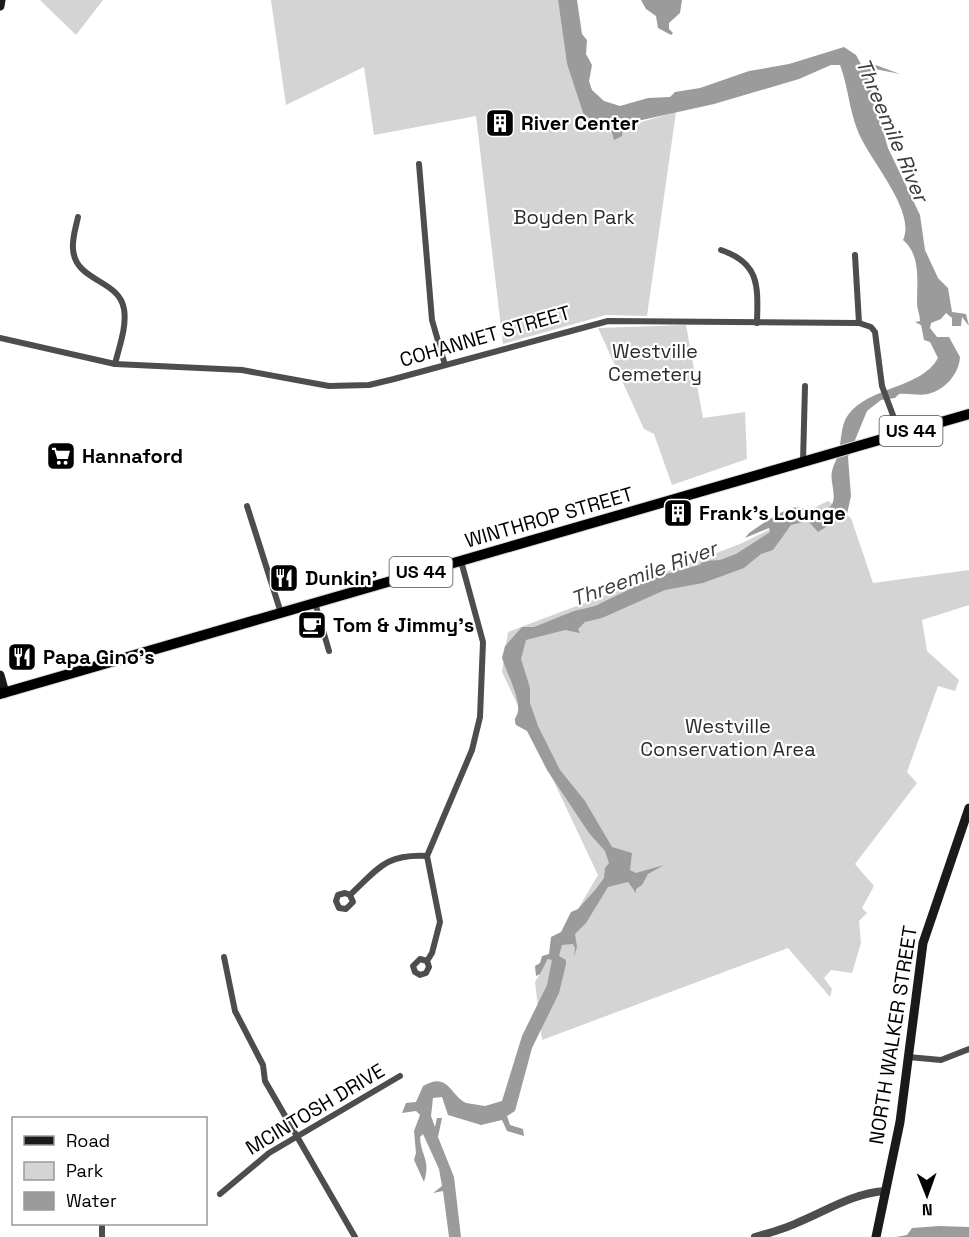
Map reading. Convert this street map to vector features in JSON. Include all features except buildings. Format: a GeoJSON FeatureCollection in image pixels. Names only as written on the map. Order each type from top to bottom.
{"type":"FeatureCollection","features":[{"type":"Feature","properties":{"kind":"highway","name":"WINTHROP STREET"},"geometry":{"type":"LineString","coordinates":[[2,693],[969,414]]}},
{"type":"Feature","properties":{"kind":"main road"},"geometry":{"type":"LineString","coordinates":[[0,6],[1,0]]}},
{"type":"Feature","properties":{"kind":"main road"},"geometry":{"type":"LineString","coordinates":[[0,675],[2,693]]}},
{"type":"Feature","properties":{"kind":"main road","name":"NORTH WALKER STREET"},"geometry":{"type":"LineString","coordinates":[[876,1237],[900,1122],[923,943],[969,808]]}},
{"type":"Feature","properties":{"kind":"street"},"geometry":{"type":"LineString","coordinates":[[419,164],[432,320],[445,365]]}},
{"type":"Feature","properties":{"kind":"street"},"geometry":{"type":"LineString","coordinates":[[78,217],[73,244],[76,261],[81,270],[116,292],[124,307],[123,330],[115,364]]}},
{"type":"Feature","properties":{"kind":"street"},"geometry":{"type":"LineString","coordinates":[[721,250],[737,255],[755,277],[757,323]]}},
{"type":"Feature","properties":{"kind":"street"},"geometry":{"type":"LineString","coordinates":[[855,255],[859,323],[872,327],[875,332],[883,388],[900,434]]}},
{"type":"Feature","properties":{"kind":"street","name":"COHANNET STREET"},"geometry":{"type":"LineString","coordinates":[[0,338],[115,364],[220,368],[337,387],[369,385],[608,321],[859,323]]}},
{"type":"Feature","properties":{"kind":"street"},"geometry":{"type":"LineString","coordinates":[[803,462],[805,386]]}},
{"type":"Feature","properties":{"kind":"street"},"geometry":{"type":"LineString","coordinates":[[247,506],[281,613]]}},
{"type":"Feature","properties":{"kind":"street"},"geometry":{"type":"LineString","coordinates":[[427,961],[440,922],[427,856],[472,750],[480,717],[483,642],[461,561]]}},
{"type":"Feature","properties":{"kind":"street"},"geometry":{"type":"LineString","coordinates":[[315,603],[329,651]]}},
{"type":"Feature","properties":{"kind":"street"},"geometry":{"type":"LineString","coordinates":[[350,895],[388,861],[401,856],[427,856]]}},
{"type":"Feature","properties":{"kind":"street"},"geometry":{"type":"LineString","coordinates":[[224,957],[238,1021],[263,1065],[265,1082],[298,1136],[352,1236]]}},
{"type":"Feature","properties":{"kind":"street"},"geometry":{"type":"LineString","coordinates":[[908,1057],[941,1060],[969,1049]]}},
{"type":"Feature","properties":{"kind":"street","name":"MCINTOSH DRIVE"},"geometry":{"type":"LineString","coordinates":[[220,1194],[257,1161],[400,1077]]}},
{"type":"Feature","properties":{"kind":"street"},"geometry":{"type":"LineString","coordinates":[[754,1237],[800,1222],[821,1210],[866,1192],[885,1191]]}},
{"type":"Feature","properties":{"kind":"green space"},"geometry":{"type":"Polygon","coordinates":[[[40,0],[103,0],[76,35],[40,0]]]}},
{"type":"Feature","properties":{"kind":"green space","name":"Boyden Park"},"geometry":{"type":"Polygon","coordinates":[[[271,0],[558,0],[567,64],[584,116],[611,125],[610,131],[676,112],[647,316],[606,315],[503,344],[476,116],[374,135],[364,67],[286,105],[271,0]]]}},
{"type":"Feature","properties":{"kind":"green space","name":"Westville Cemetery"},"geometry":{"type":"Polygon","coordinates":[[[686,325],[703,418],[745,412],[747,459],[672,485],[654,434],[644,429],[598,328],[686,325]]]}},
{"type":"Feature","properties":{"kind":"green space","name":"Westville Conservation Area"},"geometry":{"type":"Polygon","coordinates":[[[828,501],[851,518],[873,583],[969,570],[969,605],[922,620],[927,651],[959,680],[955,691],[938,686],[907,772],[917,783],[855,864],[874,886],[862,908],[867,913],[859,921],[861,943],[852,973],[831,970],[824,978],[832,989],[830,997],[788,948],[542,1040],[535,982],[598,875],[502,672],[508,632],[740,544],[828,501]]]}},
{"type":"Feature","properties":{"kind":"water"},"geometry":{"type":"Polygon","coordinates":[[[558,0],[577,0],[582,34],[587,40],[586,54],[592,65],[589,81],[592,90],[604,101],[620,106],[648,98],[670,97],[675,92],[700,88],[749,71],[789,64],[844,47],[856,55],[863,68],[873,64],[900,74],[875,69],[867,75],[888,148],[920,215],[925,250],[938,278],[948,288],[952,312],[966,314],[969,326],[962,317],[961,326],[952,326],[952,318],[946,313],[941,319],[931,323],[930,328],[937,337],[949,337],[960,357],[954,375],[945,385],[928,394],[899,394],[895,398],[881,400],[867,411],[848,457],[851,496],[847,514],[818,532],[808,521],[791,525],[773,550],[761,554],[744,568],[703,583],[665,590],[602,618],[585,622],[578,629],[580,633],[565,630],[526,640],[521,659],[530,688],[530,703],[538,726],[560,770],[585,801],[612,847],[632,853],[630,870],[636,873],[664,865],[648,874],[642,885],[636,889],[636,893],[628,882],[608,887],[586,923],[575,934],[577,947],[574,957],[573,944],[562,945],[559,956],[566,960],[566,964],[559,993],[532,1048],[515,1111],[507,1116],[510,1125],[523,1129],[524,1136],[507,1131],[502,1120],[481,1125],[448,1115],[442,1097],[433,1098],[431,1116],[435,1127],[437,1118],[442,1118],[438,1137],[454,1177],[461,1237],[449,1237],[443,1191],[433,1193],[442,1186],[439,1169],[423,1134],[420,1137],[426,1163],[424,1182],[414,1160],[416,1153],[414,1131],[420,1115],[416,1111],[402,1113],[406,1103],[416,1102],[423,1086],[438,1081],[448,1086],[466,1103],[485,1106],[502,1101],[522,1036],[547,985],[552,960],[548,959],[540,974],[536,976],[535,966],[540,963],[542,956],[549,954],[551,937],[561,932],[571,912],[578,909],[604,878],[605,868],[609,863],[605,851],[589,833],[547,770],[527,731],[516,725],[518,705],[502,658],[505,646],[522,627],[534,627],[574,611],[595,606],[655,577],[699,565],[704,561],[720,560],[736,554],[770,532],[769,528],[745,538],[749,533],[787,510],[797,508],[819,512],[828,509],[834,496],[832,471],[848,415],[857,405],[869,398],[920,376],[938,358],[930,342],[924,340],[921,325],[915,322],[920,321],[917,305],[917,269],[913,253],[903,240],[905,228],[903,214],[889,184],[862,141],[852,113],[840,65],[831,65],[799,79],[714,104],[633,122],[623,126],[622,136],[614,140],[610,125],[584,116],[567,64],[558,0]]]}},
{"type":"Feature","properties":{"kind":"water"},"geometry":{"type":"Polygon","coordinates":[[[641,0],[682,0],[680,13],[669,23],[669,29],[673,33],[671,35],[658,28],[656,16],[646,9],[641,0]]]}},
{"type":"Feature","properties":{"kind":"water"},"geometry":{"type":"Polygon","coordinates":[[[969,1227],[969,1237],[896,1237],[907,1235],[912,1228],[969,1227]]]}},
{"type":"Feature","properties":{"kind":"place","name":"River Center"},"geometry":{"type":"Point","coordinates":[500,123]}},
{"type":"Feature","properties":{"kind":"place","name":"Hannaford"},"geometry":{"type":"Point","coordinates":[61,456]}},
{"type":"Feature","properties":{"kind":"place","name":"Frank's Lounge"},"geometry":{"type":"Point","coordinates":[678,513]}},
{"type":"Feature","properties":{"kind":"place","name":"Dunkin'"},"geometry":{"type":"Point","coordinates":[284,578]}},
{"type":"Feature","properties":{"kind":"place","name":"Tom & Jimmy's"},"geometry":{"type":"Point","coordinates":[312,625]}},
{"type":"Feature","properties":{"kind":"place","name":"Papa Gino's"},"geometry":{"type":"Point","coordinates":[22,657]}},
{"type":"Feature","properties":{"kind":"water label","name":"Threemile River"},"geometry":{"type":"Point","coordinates":[892,130]}},
{"type":"Feature","properties":{"kind":"water label","name":"Threemile River"},"geometry":{"type":"Point","coordinates":[644,574]}}]}
